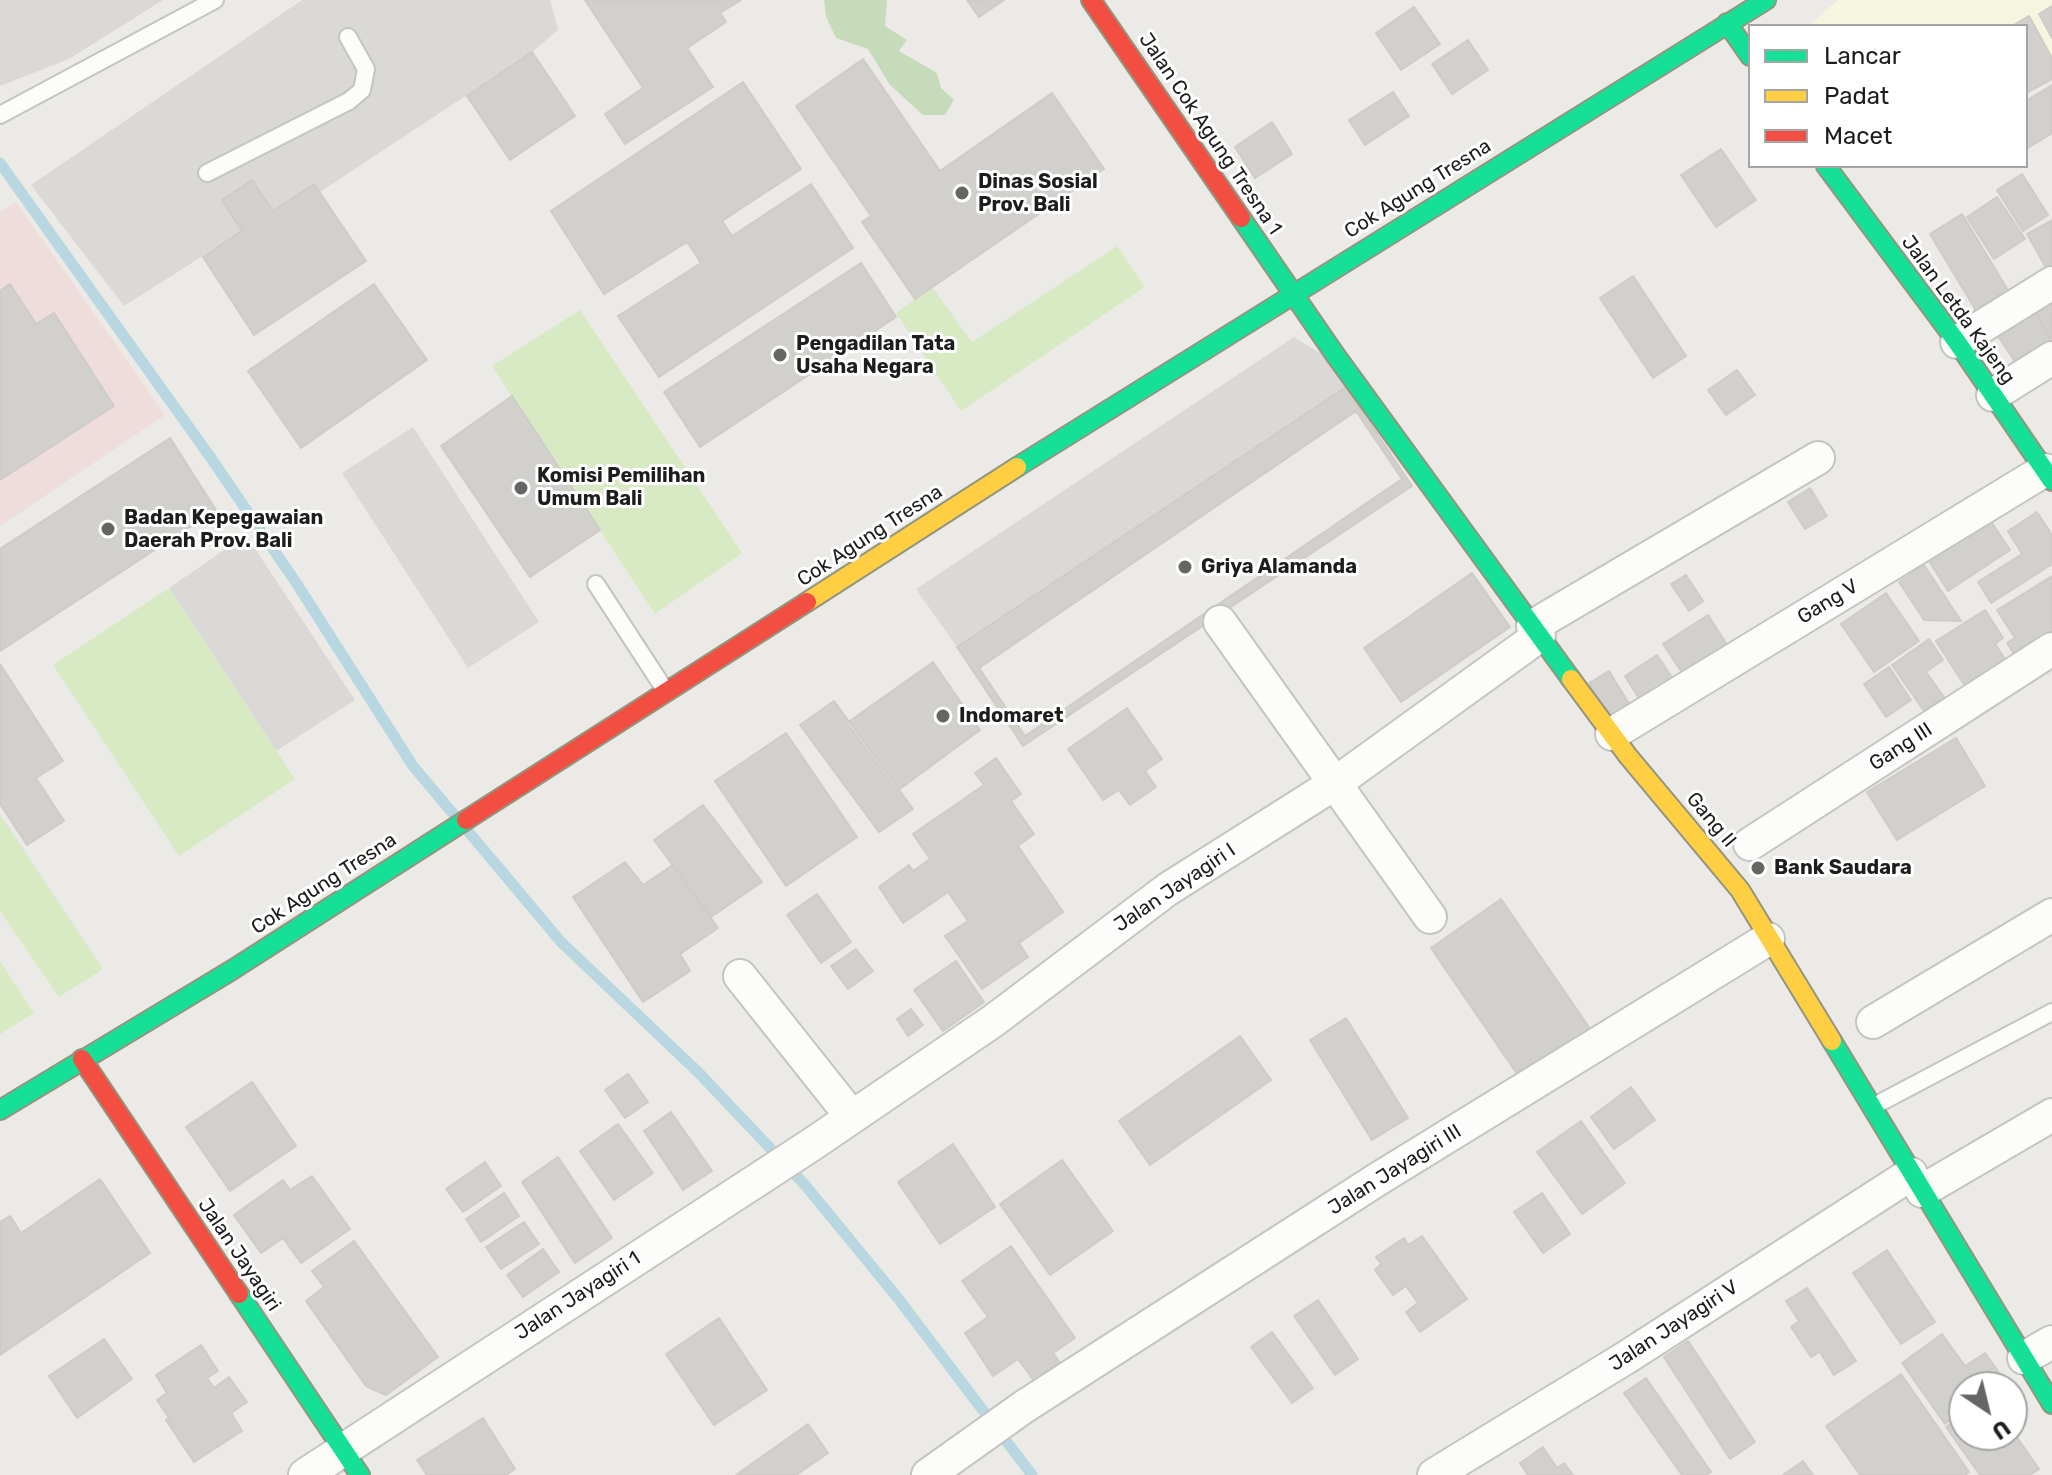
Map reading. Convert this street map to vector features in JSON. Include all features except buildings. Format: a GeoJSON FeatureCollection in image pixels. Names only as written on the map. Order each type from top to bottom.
{"type":"FeatureCollection","features":[{"type":"Feature","properties":{"kind":"street","name":"Jalan Cok Agung Tresna 1"},"geometry":{"type":"LineString","coordinates":[[1091,0],[1292,293]]}},
{"type":"Feature","properties":{"kind":"street","name":"Cok Agung Tresna"},"geometry":{"type":"LineString","coordinates":[[0,1110],[232,970],[1292,293],[1766,0]]}},
{"type":"Feature","properties":{"kind":"street"},"geometry":{"type":"LineString","coordinates":[[1727,23],[1748,53]]}},
{"type":"Feature","properties":{"kind":"street","name":"Jalan Letda Kajeng"},"geometry":{"type":"LineString","coordinates":[[1827,168],[1957,342],[2048,475]]}},
{"type":"Feature","properties":{"kind":"street"},"geometry":{"type":"LineString","coordinates":[[1957,342],[2052,283]]}},
{"type":"Feature","properties":{"kind":"street","name":"Gang II"},"geometry":{"type":"LineString","coordinates":[[1292,293],[1612,734],[1740,890],[2052,1404]]}},
{"type":"Feature","properties":{"kind":"street"},"geometry":{"type":"LineString","coordinates":[[1993,395],[2052,358]]}},
{"type":"Feature","properties":{"kind":"street","name":"Jalan Jayagiri I"},"geometry":{"type":"LineString","coordinates":[[814,1143],[993,1021],[1168,889],[1337,782],[1536,631],[1818,458]]}},
{"type":"Feature","properties":{"kind":"street","name":"Gang V"},"geometry":{"type":"LineString","coordinates":[[1612,734],[2048,475]]}},
{"type":"Feature","properties":{"kind":"street"},"geometry":{"type":"LineString","coordinates":[[1220,622],[1337,782],[1430,917]]}},
{"type":"Feature","properties":{"kind":"street","name":"Gang III"},"geometry":{"type":"LineString","coordinates":[[1750,844],[2052,649]]}},
{"type":"Feature","properties":{"kind":"street"},"geometry":{"type":"LineString","coordinates":[[1873,1022],[2052,915]]}},
{"type":"Feature","properties":{"kind":"street","name":"Jalan Jayagiri III"},"geometry":{"type":"LineString","coordinates":[[937,1469],[1025,1406],[1378,1179],[1768,939]]}},
{"type":"Feature","properties":{"kind":"street"},"geometry":{"type":"LineString","coordinates":[[740,976],[852,1117]]}},
{"type":"Feature","properties":{"kind":"street","name":"Jalan Jayagiri"},"geometry":{"type":"LineString","coordinates":[[82,1059],[352,1462]]}},
{"type":"Feature","properties":{"kind":"street","name":"Jalan Jayagiri V"},"geometry":{"type":"LineString","coordinates":[[1434,1475],[1917,1182],[2052,1115]]}},
{"type":"Feature","properties":{"kind":"street","name":"Jalan Jayagiri 1"},"geometry":{"type":"LineString","coordinates":[[305,1475],[352,1462],[814,1143]]}},
{"type":"Feature","properties":{"kind":"street"},"geometry":{"type":"LineString","coordinates":[[2024,1358],[2052,1342]]}},
{"type":"Feature","properties":{"kind":"lane"},"geometry":{"type":"LineString","coordinates":[[1,112],[215,0]]}},
{"type":"Feature","properties":{"kind":"lane"},"geometry":{"type":"LineString","coordinates":[[207,173],[349,101],[362,90],[366,69],[348,37]]}},
{"type":"Feature","properties":{"kind":"lane"},"geometry":{"type":"LineString","coordinates":[[596,584],[666,692]]}},
{"type":"Feature","properties":{"kind":"lane"},"geometry":{"type":"LineString","coordinates":[[1871,1108],[2052,1012]]}},
{"type":"Feature","properties":{"kind":"shaded area"},"geometry":{"type":"Polygon","coordinates":[[[0,0],[163,0],[69,59],[0,86],[0,0]]]}},
{"type":"Feature","properties":{"kind":"shaded area"},"geometry":{"type":"Polygon","coordinates":[[[302,0],[550,0],[558,30],[532,52],[320,192],[314,184],[273,211],[251,181],[222,200],[242,231],[124,306],[31,185],[302,0]]]}},
{"type":"Feature","properties":{"kind":"shaded area"},"geometry":{"type":"Polygon","coordinates":[[[1838,0],[2052,0],[2052,79],[2028,92],[2028,24],[1810,24],[1838,0]]]}},
{"type":"Feature","properties":{"kind":"shaded area"},"geometry":{"type":"Polygon","coordinates":[[[16,202],[165,415],[0,526],[0,212],[16,202]]]}},
{"type":"Feature","properties":{"kind":"shaded area"},"geometry":{"type":"Polygon","coordinates":[[[1294,337],[1326,357],[1346,387],[957,647],[916,589],[1294,337]]]}},
{"type":"Feature","properties":{"kind":"shaded area"},"geometry":{"type":"Polygon","coordinates":[[[413,427],[539,622],[468,668],[342,473],[413,427]]]}},
{"type":"Feature","properties":{"kind":"shaded area"},"geometry":{"type":"Polygon","coordinates":[[[246,535],[355,700],[276,751],[169,588],[246,535]]]}},
{"type":"Feature","properties":{"kind":"green space"},"geometry":{"type":"Polygon","coordinates":[[[824,0],[887,0],[885,26],[907,40],[899,51],[937,73],[941,88],[954,100],[945,115],[923,115],[890,85],[868,49],[836,38],[826,17],[824,0]]]}},
{"type":"Feature","properties":{"kind":"green space"},"geometry":{"type":"Polygon","coordinates":[[[1117,246],[1145,287],[961,411],[896,313],[932,287],[972,342],[1117,246]]]}},
{"type":"Feature","properties":{"kind":"green space"},"geometry":{"type":"Polygon","coordinates":[[[580,310],[742,553],[655,614],[492,366],[580,310]]]}},
{"type":"Feature","properties":{"kind":"green space"},"geometry":{"type":"Polygon","coordinates":[[[169,588],[295,779],[179,856],[53,665],[169,588]]]}},
{"type":"Feature","properties":{"kind":"green space"},"geometry":{"type":"Polygon","coordinates":[[[0,814],[103,969],[59,997],[0,911],[0,814]]]}},
{"type":"Feature","properties":{"kind":"green space"},"geometry":{"type":"Polygon","coordinates":[[[0,961],[34,1013],[0,1034],[0,961]]]}},
{"type":"Feature","properties":{"kind":"waterway"},"geometry":{"type":"LineString","coordinates":[[0,163],[211,458],[297,584],[413,766],[456,817]]}},
{"type":"Feature","properties":{"kind":"waterway"},"geometry":{"type":"LineString","coordinates":[[467,830],[561,942],[699,1073],[805,1185],[897,1297],[1032,1475]]}},
{"type":"Feature","properties":{"kind":"traffic: fast"},"geometry":{"type":"LineString","coordinates":[[1017,467],[1766,0]]}},
{"type":"Feature","properties":{"kind":"traffic: fast"},"geometry":{"type":"LineString","coordinates":[[1727,23],[1748,53]]}},
{"type":"Feature","properties":{"kind":"traffic: fast"},"geometry":{"type":"LineString","coordinates":[[1827,168],[1957,342],[2052,481]]}},
{"type":"Feature","properties":{"kind":"traffic: fast"},"geometry":{"type":"LineString","coordinates":[[1241,218],[1336,356],[1571,679]]}},
{"type":"Feature","properties":{"kind":"traffic: fast"},"geometry":{"type":"LineString","coordinates":[[0,1110],[232,970],[466,820]]}},
{"type":"Feature","properties":{"kind":"traffic: fast"},"geometry":{"type":"LineString","coordinates":[[1832,1041],[2052,1404]]}},
{"type":"Feature","properties":{"kind":"traffic: fast"},"geometry":{"type":"LineString","coordinates":[[239,1294],[360,1475]]}},
{"type":"Feature","properties":{"kind":"traffic: slow"},"geometry":{"type":"LineString","coordinates":[[807,602],[1017,467]]}},
{"type":"Feature","properties":{"kind":"traffic: slow"},"geometry":{"type":"LineString","coordinates":[[1571,679],[1628,756],[1740,890],[1832,1041]]}},
{"type":"Feature","properties":{"kind":"traffic: jam"},"geometry":{"type":"LineString","coordinates":[[1091,0],[1241,218]]}},
{"type":"Feature","properties":{"kind":"traffic: jam"},"geometry":{"type":"LineString","coordinates":[[466,820],[807,602]]}},
{"type":"Feature","properties":{"kind":"traffic: jam"},"geometry":{"type":"LineString","coordinates":[[82,1059],[239,1294]]}},
{"type":"Feature","properties":{"kind":"place","name":"Dinas Sosial Prov. Bali"},"geometry":{"type":"Point","coordinates":[962,193]}},
{"type":"Feature","properties":{"kind":"place","name":"Pengadilan Tata Usaha Negara"},"geometry":{"type":"Point","coordinates":[780,355]}},
{"type":"Feature","properties":{"kind":"place","name":"Komisi Pemilihan Umum Bali"},"geometry":{"type":"Point","coordinates":[521,488]}},
{"type":"Feature","properties":{"kind":"place","name":"Badan Kepegawaian Daerah Prov. Bali"},"geometry":{"type":"Point","coordinates":[108,529]}},
{"type":"Feature","properties":{"kind":"place","name":"Griya Alamanda"},"geometry":{"type":"Point","coordinates":[1185,567]}},
{"type":"Feature","properties":{"kind":"place","name":"Indomaret"},"geometry":{"type":"Point","coordinates":[943,716]}},
{"type":"Feature","properties":{"kind":"place","name":"Bank Saudara"},"geometry":{"type":"Point","coordinates":[1758,868]}}]}
